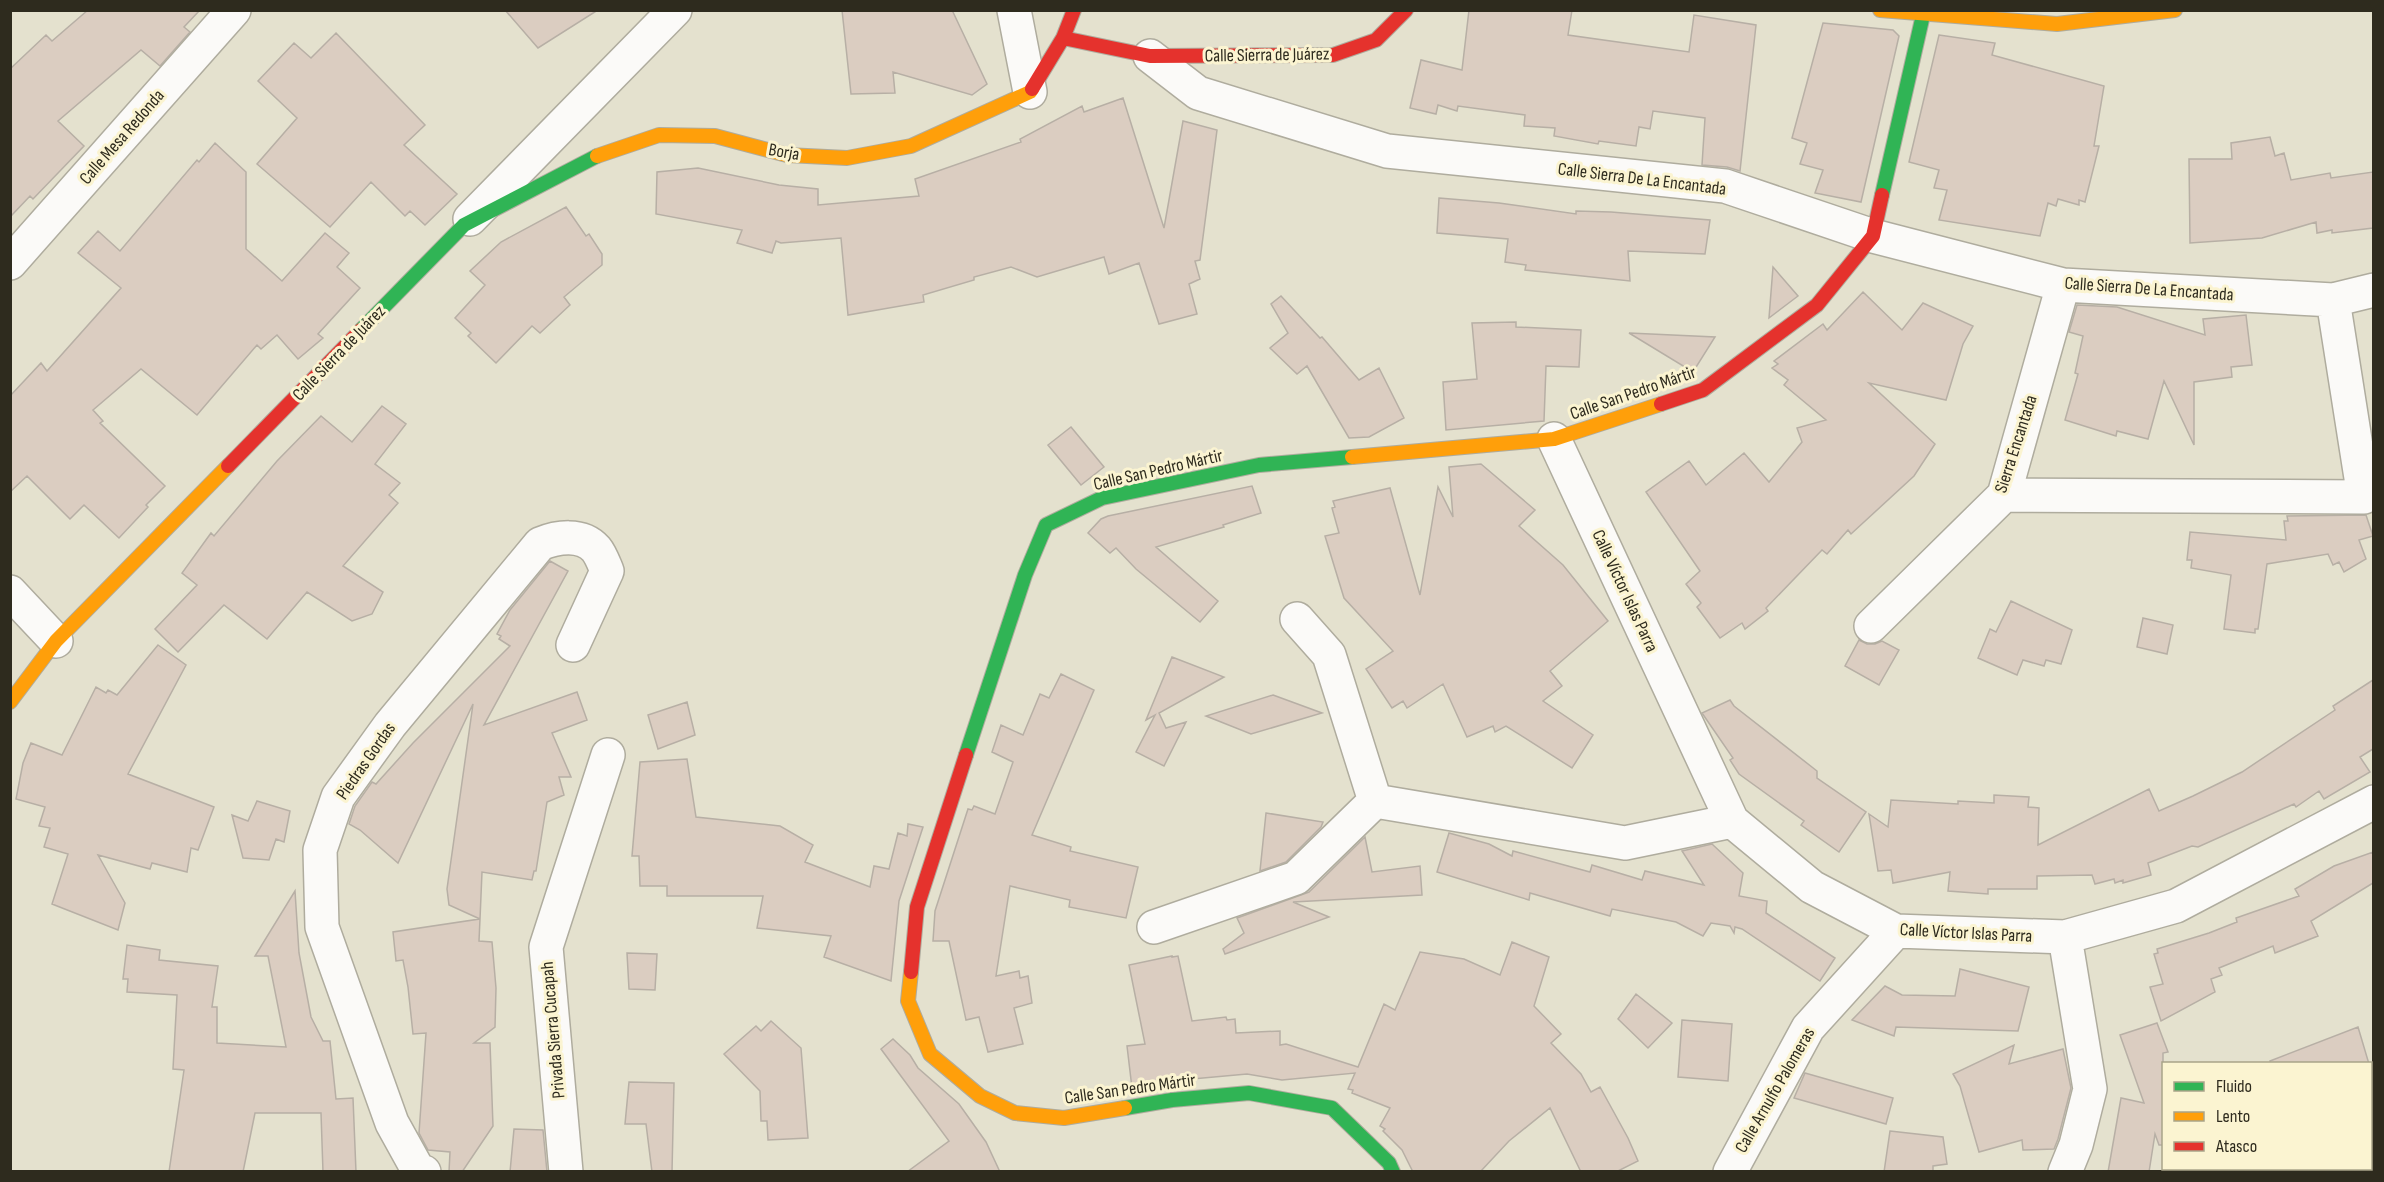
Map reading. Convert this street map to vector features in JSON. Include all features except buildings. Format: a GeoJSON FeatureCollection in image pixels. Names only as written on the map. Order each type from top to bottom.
{"type":"FeatureCollection","features":[{"type":"Feature","properties":{"kind":"street","name":"Calle Mesa Redonda"},"geometry":{"type":"LineString","coordinates":[[10,263],[234,10]]}},
{"type":"Feature","properties":{"kind":"street","name":"Calle Sierra de Juárez"},"geometry":{"type":"LineString","coordinates":[[10,702],[56,641],[675,10]]}},
{"type":"Feature","properties":{"kind":"street"},"geometry":{"type":"LineString","coordinates":[[1014,10],[1030,92]]}},
{"type":"Feature","properties":{"kind":"street"},"geometry":{"type":"LineString","coordinates":[[1030,92],[1063,38],[1074,10]]}},
{"type":"Feature","properties":{"kind":"street","name":"Calle Sierra de Juárez"},"geometry":{"type":"LineString","coordinates":[[1150,56],[1333,55],[1376,40],[1406,10]]}},
{"type":"Feature","properties":{"kind":"street"},"geometry":{"type":"LineString","coordinates":[[1880,10],[2058,24],[2175,10]]}},
{"type":"Feature","properties":{"kind":"street","name":"Calle San Pedro Mártir"},"geometry":{"type":"LineString","coordinates":[[1393,1172],[1389,1163],[1332,1108],[1250,1094],[1172,1100],[1064,1118],[1015,1113],[980,1096],[930,1054],[908,1001],[917,907],[1025,575],[1046,525],[1102,498],[1259,465],[1554,440],[1703,390],[1816,304],[1873,236],[1923,15]]}},
{"type":"Feature","properties":{"kind":"street","name":"Calle Sierra De La Encantada"},"geometry":{"type":"LineString","coordinates":[[1063,38],[1150,56],[1198,93],[1387,151],[1725,186],[1873,236],[2063,285],[2333,300],[2373,290]]}},
{"type":"Feature","properties":{"kind":"street","name":"Borja"},"geometry":{"type":"LineString","coordinates":[[464,225],[593,157],[659,135],[715,136],[787,155],[847,158],[911,146],[1030,92]]}},
{"type":"Feature","properties":{"kind":"street","name":"Sierra Encantada"},"geometry":{"type":"LineString","coordinates":[[1871,626],[2004,495],[2063,285]]}},
{"type":"Feature","properties":{"kind":"street"},"geometry":{"type":"LineString","coordinates":[[2004,495],[2364,497],[2333,300]]}},
{"type":"Feature","properties":{"kind":"street","name":"Calle Víctor Islas Parra"},"geometry":{"type":"LineString","coordinates":[[1554,440],[1732,821],[1812,887],[1896,931],[2065,938],[2176,906],[2373,802]]}},
{"type":"Feature","properties":{"kind":"street","name":"Piedras Gordas"},"geometry":{"type":"LineString","coordinates":[[424,1172],[418,1170],[392,1123],[322,927],[320,850],[338,796],[390,726],[540,544],[557,537],[586,541],[598,550],[607,571],[573,645]]}},
{"type":"Feature","properties":{"kind":"street"},"geometry":{"type":"LineString","coordinates":[[10,592],[56,641]]}},
{"type":"Feature","properties":{"kind":"street"},"geometry":{"type":"LineString","coordinates":[[1297,619],[1329,655],[1374,801]]}},
{"type":"Feature","properties":{"kind":"street","name":"Privada Sierra Cucapah"},"geometry":{"type":"LineString","coordinates":[[566,1172],[546,947],[608,755]]}},
{"type":"Feature","properties":{"kind":"street"},"geometry":{"type":"LineString","coordinates":[[1374,801],[1625,843],[1732,821]]}},
{"type":"Feature","properties":{"kind":"street"},"geometry":{"type":"LineString","coordinates":[[1155,927],[1296,878],[1374,801]]}},
{"type":"Feature","properties":{"kind":"street","name":"Calle Arnulfo Palomeras"},"geometry":{"type":"LineString","coordinates":[[1730,1172],[1808,1028],[1896,931]]}},
{"type":"Feature","properties":{"kind":"street"},"geometry":{"type":"LineString","coordinates":[[2065,938],[2090,1089],[2076,1145],[2065,1172]]}},
{"type":"Feature","properties":{"kind":"traffic: fast"},"geometry":{"type":"LineString","coordinates":[[1882,195],[1923,15]]}},
{"type":"Feature","properties":{"kind":"traffic: fast"},"geometry":{"type":"LineString","coordinates":[[361,330],[464,225],[597,156]]}},
{"type":"Feature","properties":{"kind":"traffic: fast"},"geometry":{"type":"LineString","coordinates":[[966,755],[1025,575],[1046,525],[1102,498],[1259,465],[1352,457]]}},
{"type":"Feature","properties":{"kind":"traffic: fast"},"geometry":{"type":"LineString","coordinates":[[1125,1108],[1172,1100],[1249,1093],[1332,1108],[1389,1163],[1393,1172]]}},
{"type":"Feature","properties":{"kind":"traffic: slow"},"geometry":{"type":"LineString","coordinates":[[1880,10],[2057,24],[2175,10]]}},
{"type":"Feature","properties":{"kind":"traffic: slow"},"geometry":{"type":"LineString","coordinates":[[597,156],[659,135],[715,136],[787,155],[847,158],[911,146],[1030,92],[1032,89]]}},
{"type":"Feature","properties":{"kind":"traffic: slow"},"geometry":{"type":"LineString","coordinates":[[1352,457],[1554,439],[1661,404]]}},
{"type":"Feature","properties":{"kind":"traffic: slow"},"geometry":{"type":"LineString","coordinates":[[10,702],[56,641],[228,466]]}},
{"type":"Feature","properties":{"kind":"traffic: slow"},"geometry":{"type":"LineString","coordinates":[[911,972],[908,1001],[930,1054],[980,1096],[1015,1113],[1064,1118],[1125,1108]]}},
{"type":"Feature","properties":{"kind":"traffic: jam"},"geometry":{"type":"LineString","coordinates":[[1032,89],[1063,38],[1074,10]]}},
{"type":"Feature","properties":{"kind":"traffic: jam"},"geometry":{"type":"LineString","coordinates":[[1063,38],[1150,56],[1333,55],[1376,40],[1406,10]]}},
{"type":"Feature","properties":{"kind":"traffic: jam"},"geometry":{"type":"LineString","coordinates":[[1661,404],[1703,390],[1817,305],[1873,236],[1882,195]]}},
{"type":"Feature","properties":{"kind":"traffic: jam"},"geometry":{"type":"LineString","coordinates":[[228,466],[361,330]]}},
{"type":"Feature","properties":{"kind":"traffic: jam"},"geometry":{"type":"LineString","coordinates":[[911,972],[917,907],[966,755]]}}]}
